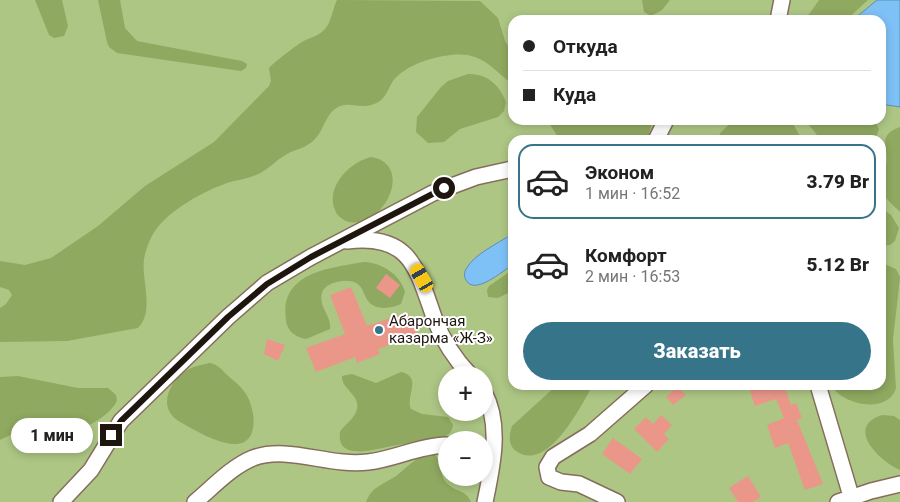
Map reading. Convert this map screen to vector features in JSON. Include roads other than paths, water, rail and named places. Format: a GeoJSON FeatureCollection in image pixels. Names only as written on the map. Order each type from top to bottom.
{"type":"FeatureCollection","features":[{"type":"Feature","properties":{"kind":"street"},"geometry":{"type":"LineString","coordinates":[[779,15],[782,0]]}},
{"type":"Feature","properties":{"kind":"street"},"geometry":{"type":"LineString","coordinates":[[61,502],[94,465],[121,421],[234,311],[267,284],[289,269],[454,184],[508,170]]}},
{"type":"Feature","properties":{"kind":"street"},"geometry":{"type":"LineString","coordinates":[[340,242],[376,240],[390,244],[414,263],[422,278],[442,337],[452,354],[462,366]]}},
{"type":"Feature","properties":{"kind":"street"},"geometry":{"type":"LineString","coordinates":[[617,502],[579,484],[554,480],[550,477],[547,467],[553,456],[590,434],[640,390]]}},
{"type":"Feature","properties":{"kind":"street"},"geometry":{"type":"LineString","coordinates":[[819,390],[845,499],[900,484]]}},
{"type":"Feature","properties":{"kind":"street"},"geometry":{"type":"LineString","coordinates":[[195,502],[237,468],[254,458],[266,455],[294,456],[337,463],[354,463],[369,462],[409,450],[438,446]]}},
{"type":"Feature","properties":{"kind":"street"},"geometry":{"type":"LineString","coordinates":[[485,502],[486,486]]}},
{"type":"Feature","properties":{"kind":"water"},"geometry":{"type":"Polygon","coordinates":[[[877,0],[900,0],[900,107],[886,105],[886,15],[859,15],[877,0]]]}},
{"type":"Feature","properties":{"kind":"water"},"geometry":{"type":"Polygon","coordinates":[[[508,237],[508,268],[482,284],[470,284],[464,275],[466,269],[481,254],[508,237]]]}},
{"type":"Feature","properties":{"kind":"place","name":"Абарончая казарма «Ж-З»"},"geometry":{"type":"Point","coordinates":[379,330]}}]}
